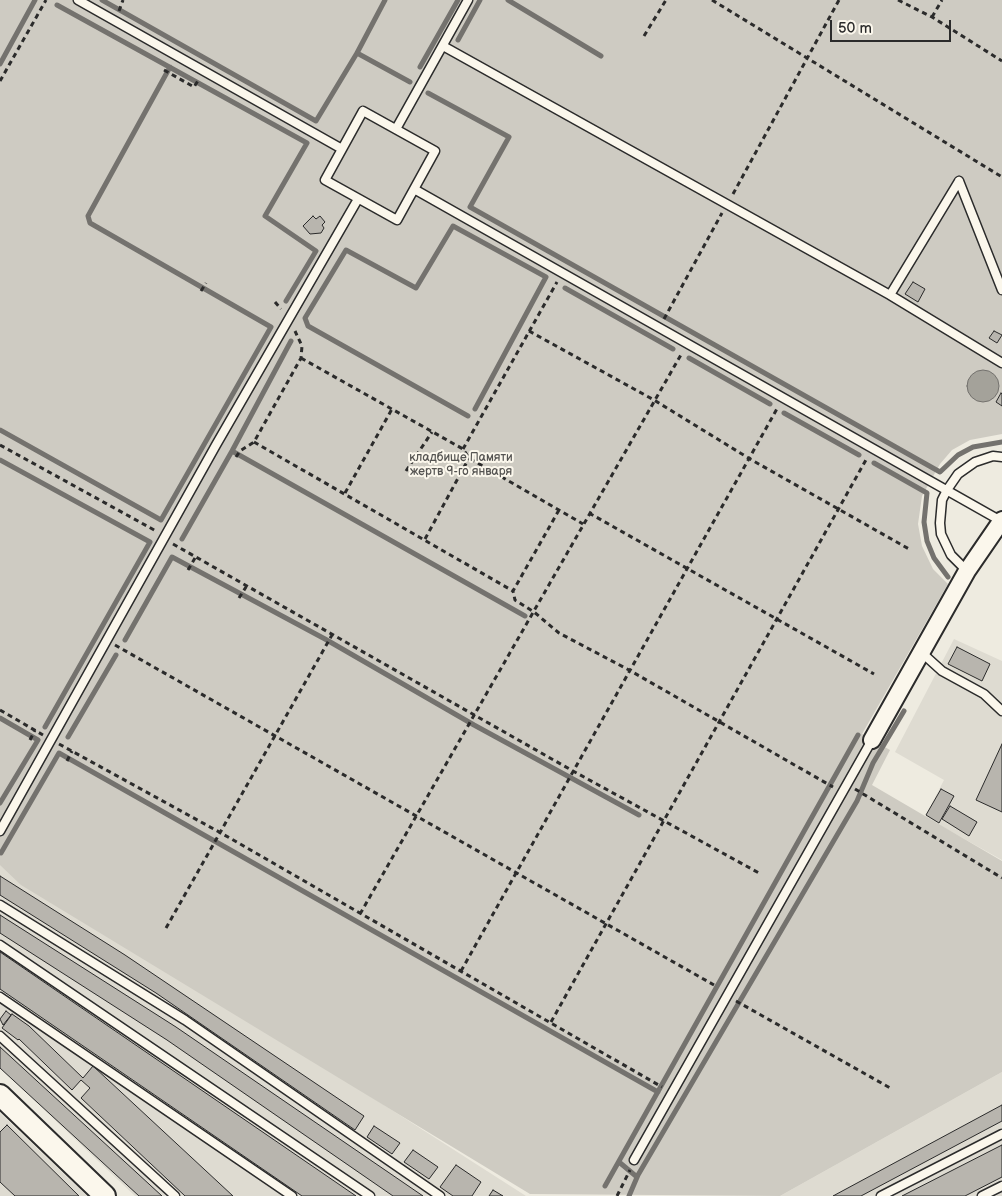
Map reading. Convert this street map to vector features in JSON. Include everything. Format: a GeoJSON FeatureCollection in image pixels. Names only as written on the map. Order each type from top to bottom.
{"type":"FeatureCollection","features":[{"type":"Feature","properties":{"kind":"street"},"geometry":{"type":"LineString","coordinates":[[872,740],[967,571],[1002,520]]}},
{"type":"Feature","properties":{"kind":"street"},"geometry":{"type":"LineString","coordinates":[[0,1095],[105,1196]]}},
{"type":"Feature","properties":{"kind":"lane"},"geometry":{"type":"LineString","coordinates":[[78,0],[342,148]]}},
{"type":"Feature","properties":{"kind":"lane"},"geometry":{"type":"LineString","coordinates":[[396,129],[468,0]]}},
{"type":"Feature","properties":{"kind":"lane"},"geometry":{"type":"LineString","coordinates":[[443,46],[890,295],[1001,359]]}},
{"type":"Feature","properties":{"kind":"lane"},"geometry":{"type":"LineString","coordinates":[[363,111],[396,129],[435,151],[397,220],[325,180],[363,111]]}},
{"type":"Feature","properties":{"kind":"lane"},"geometry":{"type":"LineString","coordinates":[[890,295],[959,181],[1002,290]]}},
{"type":"Feature","properties":{"kind":"lane"},"geometry":{"type":"LineString","coordinates":[[414,190],[1002,520]]}},
{"type":"Feature","properties":{"kind":"lane"},"geometry":{"type":"LineString","coordinates":[[0,831],[358,198]]}},
{"type":"Feature","properties":{"kind":"lane"},"geometry":{"type":"LineString","coordinates":[[967,571],[951,555],[942,534],[940,512],[947,490],[958,474],[974,462],[1002,456]]}},
{"type":"Feature","properties":{"kind":"lane"},"geometry":{"type":"LineString","coordinates":[[921,652],[942,671],[984,694],[1002,711]]}},
{"type":"Feature","properties":{"kind":"lane"},"geometry":{"type":"LineString","coordinates":[[634,1160],[872,740]]}},
{"type":"Feature","properties":{"kind":"lane"},"geometry":{"type":"LineString","coordinates":[[0,905],[185,1020],[440,1196]]}},
{"type":"Feature","properties":{"kind":"lane"},"geometry":{"type":"LineString","coordinates":[[0,945],[370,1196]]}},
{"type":"Feature","properties":{"kind":"lane"},"geometry":{"type":"LineString","coordinates":[[0,997],[292,1196]]}},
{"type":"Feature","properties":{"kind":"lane"},"geometry":{"type":"LineString","coordinates":[[0,1036],[175,1196]]}},
{"type":"Feature","properties":{"kind":"lane"},"geometry":{"type":"LineString","coordinates":[[881,1196],[1002,1134]]}},
{"type":"Feature","properties":{"kind":"lane"},"geometry":{"type":"LineString","coordinates":[[982,1196],[1002,1186]]}},
{"type":"Feature","properties":{"kind":"path"},"geometry":{"type":"LineString","coordinates":[[0,81],[46,0]]}},
{"type":"Feature","properties":{"kind":"path"},"geometry":{"type":"LineString","coordinates":[[122,5],[123,0]]}},
{"type":"Feature","properties":{"kind":"path"},"geometry":{"type":"LineString","coordinates":[[644,36],[666,0]]}},
{"type":"Feature","properties":{"kind":"path"},"geometry":{"type":"LineString","coordinates":[[712,0],[1002,177]]}},
{"type":"Feature","properties":{"kind":"path"},"geometry":{"type":"LineString","coordinates":[[662,322],[839,0]]}},
{"type":"Feature","properties":{"kind":"path"},"geometry":{"type":"LineString","coordinates":[[898,0],[932,17],[1002,61]]}},
{"type":"Feature","properties":{"kind":"path"},"geometry":{"type":"LineString","coordinates":[[932,17],[942,0]]}},
{"type":"Feature","properties":{"kind":"path"},"geometry":{"type":"LineString","coordinates":[[164,70],[194,87]]}},
{"type":"Feature","properties":{"kind":"path"},"geometry":{"type":"LineString","coordinates":[[462,449],[562,273]]}},
{"type":"Feature","properties":{"kind":"path"},"geometry":{"type":"LineString","coordinates":[[201,291],[206,284]]}},
{"type":"Feature","properties":{"kind":"path"},"geometry":{"type":"LineString","coordinates":[[236,456],[254,442],[302,358],[302,346],[289,320]]}},
{"type":"Feature","properties":{"kind":"path"},"geometry":{"type":"LineString","coordinates":[[530,331],[654,400],[750,459],[909,549]]}},
{"type":"Feature","properties":{"kind":"path"},"geometry":{"type":"LineString","coordinates":[[360,914],[418,816],[687,343]]}},
{"type":"Feature","properties":{"kind":"path"},"geometry":{"type":"LineString","coordinates":[[302,358],[462,449],[469,458],[583,524]]}},
{"type":"Feature","properties":{"kind":"path"},"geometry":{"type":"LineString","coordinates":[[461,970],[783,398]]}},
{"type":"Feature","properties":{"kind":"path"},"geometry":{"type":"LineString","coordinates":[[345,493],[392,409]]}},
{"type":"Feature","properties":{"kind":"path"},"geometry":{"type":"LineString","coordinates":[[406,471],[432,432]]}},
{"type":"Feature","properties":{"kind":"path"},"geometry":{"type":"LineString","coordinates":[[254,442],[513,591]]}},
{"type":"Feature","properties":{"kind":"path"},"geometry":{"type":"LineString","coordinates":[[0,445],[166,536],[177,548],[475,714],[573,771],[759,872]]}},
{"type":"Feature","properties":{"kind":"path"},"geometry":{"type":"LineString","coordinates":[[551,1022],[873,448]]}},
{"type":"Feature","properties":{"kind":"path"},"geometry":{"type":"LineString","coordinates":[[425,540],[469,458]]}},
{"type":"Feature","properties":{"kind":"path"},"geometry":{"type":"LineString","coordinates":[[559,510],[513,591],[515,600],[534,612],[559,633],[629,670],[828,784]]}},
{"type":"Feature","properties":{"kind":"path"},"geometry":{"type":"LineString","coordinates":[[589,513],[874,674]]}},
{"type":"Feature","properties":{"kind":"path"},"geometry":{"type":"LineString","coordinates":[[188,570],[195,558]]}},
{"type":"Feature","properties":{"kind":"path"},"geometry":{"type":"LineString","coordinates":[[240,598],[246,587]]}},
{"type":"Feature","properties":{"kind":"path"},"geometry":{"type":"LineString","coordinates":[[166,928],[332,635]]}},
{"type":"Feature","properties":{"kind":"path"},"geometry":{"type":"LineString","coordinates":[[108,641],[714,984]]}},
{"type":"Feature","properties":{"kind":"path"},"geometry":{"type":"LineString","coordinates":[[0,710],[221,833],[658,1085]]}},
{"type":"Feature","properties":{"kind":"path"},"geometry":{"type":"LineString","coordinates":[[30,740],[35,730]]}},
{"type":"Feature","properties":{"kind":"path"},"geometry":{"type":"LineString","coordinates":[[67,761],[72,751]]}},
{"type":"Feature","properties":{"kind":"path"},"geometry":{"type":"LineString","coordinates":[[858,791],[1002,878]]}},
{"type":"Feature","properties":{"kind":"path"},"geometry":{"type":"LineString","coordinates":[[736,1001],[892,1089]]}},
{"type":"Feature","properties":{"kind":"path"},"geometry":{"type":"LineString","coordinates":[[617,1196],[628,1173]]}},
{"type":"Feature","properties":{"kind":"shaded area"},"geometry":{"type":"Polygon","coordinates":[[[983,370],[995,374],[999,386],[995,398],[983,402],[971,398],[967,386],[971,374],[983,370]]]}},
{"type":"Feature","properties":{"kind":"shaded area"},"geometry":{"type":"Polygon","coordinates":[[[954,639],[1002,661],[1002,860],[925,817],[944,780],[895,752],[954,639]]]}},
{"type":"Feature","properties":{"kind":"shaded area"},"geometry":{"type":"Polygon","coordinates":[[[0,859],[526,1196],[135,1196],[0,1068],[0,859]]]}},
{"type":"Feature","properties":{"kind":"shaded area"},"geometry":{"type":"Polygon","coordinates":[[[1002,1072],[1002,1196],[780,1196],[1002,1072]]]}},
{"type":"Feature","properties":{"kind":"shaded area"},"geometry":{"type":"Polygon","coordinates":[[[0,1113],[87,1196],[0,1196],[0,1113]]]}},
{"type":"Feature","properties":{"kind":"green space","name":"кладбище Памяти жертв 9-го января"},"geometry":{"type":"Polygon","coordinates":[[[0,0],[1002,0],[1002,434],[970,440],[952,450],[940,464],[922,496],[918,524],[922,546],[933,569],[948,584],[862,734],[890,750],[872,785],[1002,861],[1002,1072],[780,1196],[530,1194],[21,885],[0,865],[0,0]]]}},
{"type":"Feature","properties":{"kind":"building"},"geometry":{"type":"Polygon","coordinates":[[[313,216],[316,219],[320,216],[325,222],[322,225],[324,228],[321,233],[310,234],[303,226],[313,216]]]}},
{"type":"Feature","properties":{"kind":"building"},"geometry":{"type":"Polygon","coordinates":[[[913,282],[925,289],[918,302],[905,294],[913,282]]]}},
{"type":"Feature","properties":{"kind":"building"},"geometry":{"type":"Polygon","coordinates":[[[994,331],[1002,335],[997,343],[989,338],[994,331]]]}},
{"type":"Feature","properties":{"kind":"building"},"geometry":{"type":"Polygon","coordinates":[[[1002,394],[1002,406],[996,402],[1002,394]]]}},
{"type":"Feature","properties":{"kind":"building"},"geometry":{"type":"Polygon","coordinates":[[[957,647],[990,664],[982,681],[948,664],[957,647]]]}},
{"type":"Feature","properties":{"kind":"building"},"geometry":{"type":"Polygon","coordinates":[[[1002,744],[1002,812],[976,800],[1002,744]]]}},
{"type":"Feature","properties":{"kind":"building"},"geometry":{"type":"Polygon","coordinates":[[[941,789],[954,796],[939,823],[926,815],[941,789]]]}},
{"type":"Feature","properties":{"kind":"building"},"geometry":{"type":"Polygon","coordinates":[[[950,806],[977,822],[969,836],[942,819],[950,806]]]}},
{"type":"Feature","properties":{"kind":"building"},"geometry":{"type":"Polygon","coordinates":[[[0,876],[125,955],[364,1116],[355,1130],[156,993],[0,895],[0,876]]]}},
{"type":"Feature","properties":{"kind":"building"},"geometry":{"type":"Polygon","coordinates":[[[0,915],[176,1027],[423,1196],[393,1196],[167,1040],[0,933],[0,915]]]}},
{"type":"Feature","properties":{"kind":"building"},"geometry":{"type":"Polygon","coordinates":[[[0,952],[356,1196],[302,1196],[0,989],[0,952]]]}},
{"type":"Feature","properties":{"kind":"building"},"geometry":{"type":"Polygon","coordinates":[[[6,1011],[11,1015],[3,1025],[0,1019],[6,1011]]]}},
{"type":"Feature","properties":{"kind":"building"},"geometry":{"type":"Polygon","coordinates":[[[12,1014],[29,1026],[83,1078],[93,1066],[233,1196],[185,1196],[81,1098],[90,1088],[81,1080],[72,1090],[19,1039],[2,1028],[12,1014]]]}},
{"type":"Feature","properties":{"kind":"building"},"geometry":{"type":"Polygon","coordinates":[[[0,1047],[162,1196],[139,1196],[0,1068],[0,1047]]]}},
{"type":"Feature","properties":{"kind":"building"},"geometry":{"type":"Polygon","coordinates":[[[1002,1105],[1002,1121],[861,1196],[833,1196],[1002,1105]]]}},
{"type":"Feature","properties":{"kind":"building"},"geometry":{"type":"Polygon","coordinates":[[[7,1125],[79,1196],[15,1196],[0,1182],[0,1132],[7,1125]]]}},
{"type":"Feature","properties":{"kind":"building"},"geometry":{"type":"Polygon","coordinates":[[[374,1126],[400,1143],[392,1154],[367,1137],[374,1126]]]}},
{"type":"Feature","properties":{"kind":"building"},"geometry":{"type":"Polygon","coordinates":[[[1002,1145],[1002,1177],[965,1196],[902,1196],[1002,1145]]]}},
{"type":"Feature","properties":{"kind":"building"},"geometry":{"type":"Polygon","coordinates":[[[413,1150],[438,1167],[429,1179],[404,1162],[413,1150]]]}},
{"type":"Feature","properties":{"kind":"building"},"geometry":{"type":"Polygon","coordinates":[[[456,1165],[481,1182],[472,1196],[453,1196],[440,1187],[456,1165]]]}},
{"type":"Feature","properties":{"kind":"building"},"geometry":{"type":"Polygon","coordinates":[[[493,1190],[503,1196],[489,1196],[493,1190]]]}},
{"type":"Feature","properties":{"kind":"waterway"},"geometry":{"type":"LineString","coordinates":[[0,64],[35,0]]}},
{"type":"Feature","properties":{"kind":"waterway"},"geometry":{"type":"LineString","coordinates":[[102,0],[316,121],[357,53],[410,82]]}},
{"type":"Feature","properties":{"kind":"waterway"},"geometry":{"type":"LineString","coordinates":[[357,53],[385,0]]}},
{"type":"Feature","properties":{"kind":"waterway"},"geometry":{"type":"LineString","coordinates":[[420,67],[458,0]]}},
{"type":"Feature","properties":{"kind":"waterway"},"geometry":{"type":"LineString","coordinates":[[458,40],[480,0]]}},
{"type":"Feature","properties":{"kind":"waterway"},"geometry":{"type":"LineString","coordinates":[[508,0],[601,56]]}},
{"type":"Feature","properties":{"kind":"waterway"},"geometry":{"type":"LineString","coordinates":[[57,5],[307,143],[265,216],[316,251],[286,301]]}},
{"type":"Feature","properties":{"kind":"waterway"},"geometry":{"type":"LineString","coordinates":[[0,430],[161,520],[271,327],[90,223],[88,216],[170,67]]}},
{"type":"Feature","properties":{"kind":"waterway"},"geometry":{"type":"LineString","coordinates":[[428,93],[509,137],[470,207],[940,472],[958,455],[973,447],[1002,442]]}},
{"type":"Feature","properties":{"kind":"waterway"},"geometry":{"type":"LineString","coordinates":[[468,416],[308,326],[305,318],[346,250],[416,288],[453,226],[546,277],[475,409]]}},
{"type":"Feature","properties":{"kind":"waterway"},"geometry":{"type":"LineString","coordinates":[[565,288],[673,349]]}},
{"type":"Feature","properties":{"kind":"waterway"},"geometry":{"type":"LineString","coordinates":[[182,539],[291,341]]}},
{"type":"Feature","properties":{"kind":"waterway"},"geometry":{"type":"LineString","coordinates":[[689,358],[770,404]]}},
{"type":"Feature","properties":{"kind":"waterway"},"geometry":{"type":"LineString","coordinates":[[784,413],[859,455]]}},
{"type":"Feature","properties":{"kind":"waterway"},"geometry":{"type":"LineString","coordinates":[[232,451],[525,616]]}},
{"type":"Feature","properties":{"kind":"waterway"},"geometry":{"type":"LineString","coordinates":[[0,460],[150,542],[45,727]]}},
{"type":"Feature","properties":{"kind":"waterway"},"geometry":{"type":"LineString","coordinates":[[874,463],[927,493],[924,522],[927,541],[934,558],[948,577]]}},
{"type":"Feature","properties":{"kind":"waterway"},"geometry":{"type":"LineString","coordinates":[[125,640],[172,557],[325,639],[474,725],[639,815]]}},
{"type":"Feature","properties":{"kind":"waterway"},"geometry":{"type":"LineString","coordinates":[[68,737],[116,655]]}},
{"type":"Feature","properties":{"kind":"waterway"},"geometry":{"type":"LineString","coordinates":[[629,1196],[638,1175],[857,801],[873,763],[904,711]]}},
{"type":"Feature","properties":{"kind":"waterway"},"geometry":{"type":"LineString","coordinates":[[0,718],[38,740],[0,803]]}},
{"type":"Feature","properties":{"kind":"waterway"},"geometry":{"type":"LineString","coordinates":[[605,1186],[858,735]]}},
{"type":"Feature","properties":{"kind":"waterway"},"geometry":{"type":"LineString","coordinates":[[1,853],[59,753],[658,1092]]}},
{"type":"Feature","properties":{"kind":"waterway"},"geometry":{"type":"LineString","coordinates":[[619,1162],[637,1177]]}}]}
